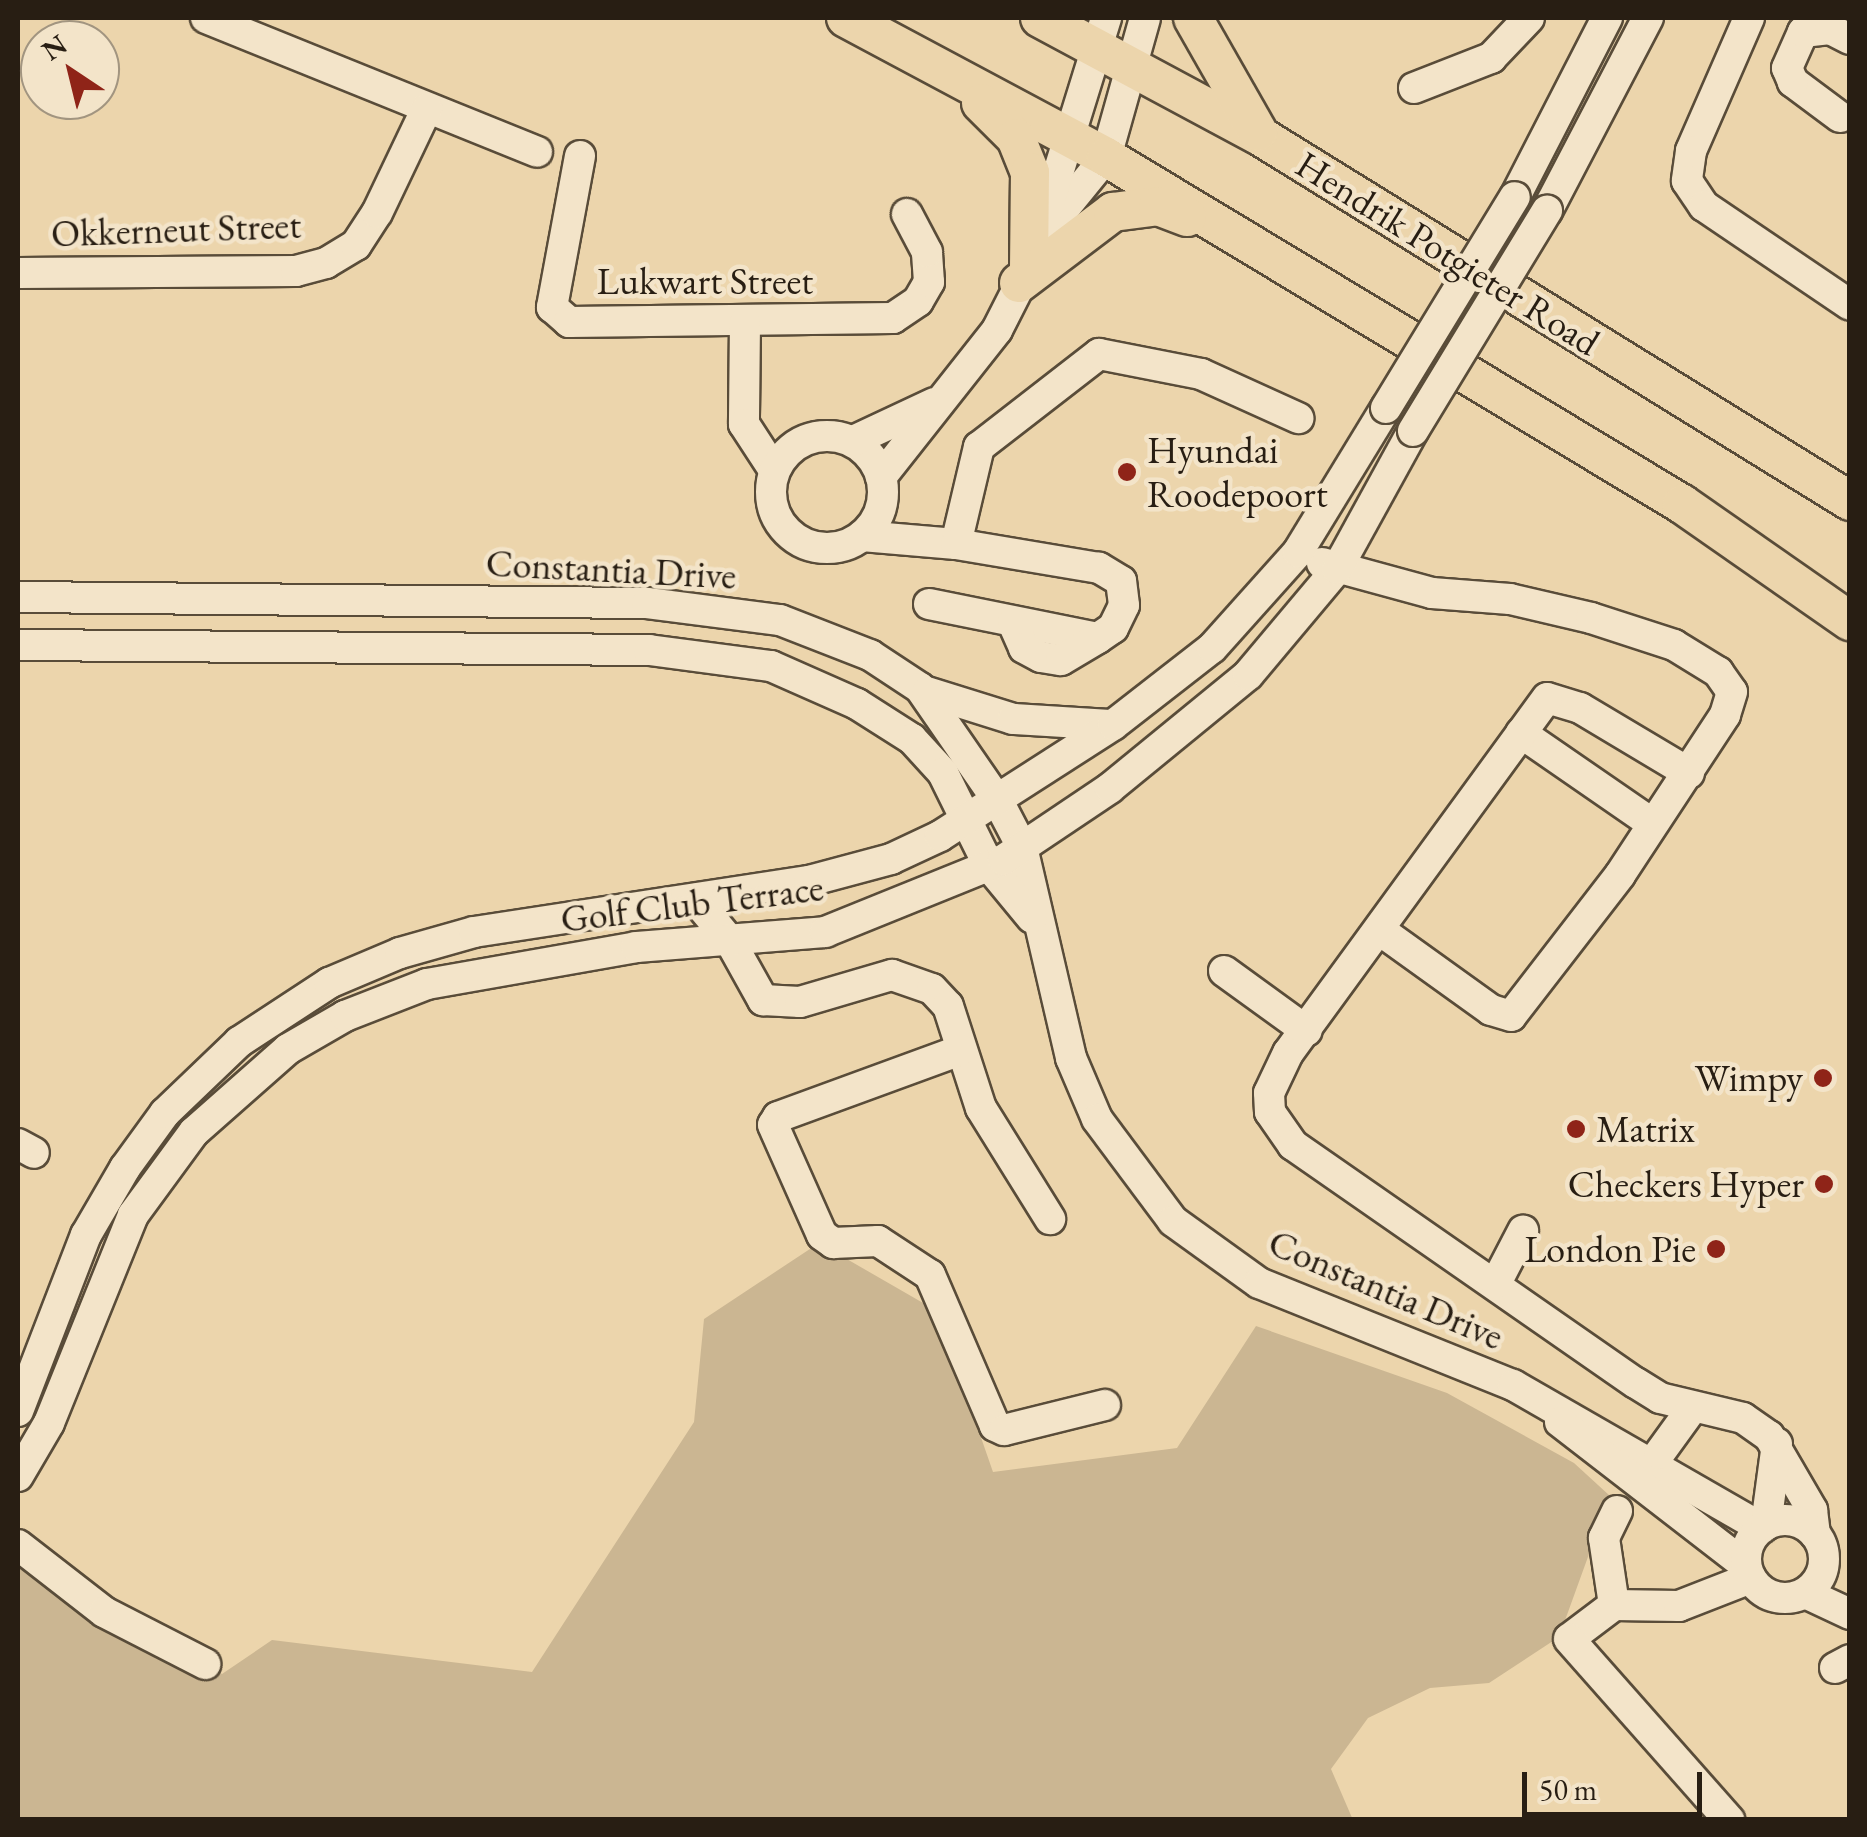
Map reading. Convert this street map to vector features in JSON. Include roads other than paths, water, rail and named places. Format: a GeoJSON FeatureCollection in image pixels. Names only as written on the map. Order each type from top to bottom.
{"type":"FeatureCollection","features":[{"type":"Feature","properties":{"kind":"main road"},"geometry":{"type":"LineString","coordinates":[[846,18],[1106,157],[1222,231],[1682,504],[1850,621]]}},
{"type":"Feature","properties":{"kind":"main road","name":"Hendrik Potgieter Road"},"geometry":{"type":"LineString","coordinates":[[1040,18],[1103,33],[1136,66],[1260,136],[1850,502]]}},
{"type":"Feature","properties":{"kind":"main road"},"geometry":{"type":"LineString","coordinates":[[1193,18],[1260,136]]}},
{"type":"Feature","properties":{"kind":"main road"},"geometry":{"type":"LineString","coordinates":[[937,64],[1023,148],[1034,197],[1029,263]]}},
{"type":"Feature","properties":{"kind":"main road"},"geometry":{"type":"LineString","coordinates":[[1029,263],[1113,212],[1158,206],[1222,231]]}},
{"type":"Feature","properties":{"kind":"street"},"geometry":{"type":"LineString","coordinates":[[206,18],[537,152]]}},
{"type":"Feature","properties":{"kind":"street"},"geometry":{"type":"LineString","coordinates":[[1029,263],[1106,157],[1136,66],[1145,18]]}},
{"type":"Feature","properties":{"kind":"street"},"geometry":{"type":"LineString","coordinates":[[1414,88],[1491,58],[1529,18]]}},
{"type":"Feature","properties":{"kind":"street","name":"Golf Club Terrace"},"geometry":{"type":"LineString","coordinates":[[18,1410],[86,1235],[124,1168],[165,1114],[238,1042],[330,983],[400,953],[474,932],[758,889],[876,864],[970,820],[1113,725],[1212,648],[1298,552],[1515,197],[1607,18]]}},
{"type":"Feature","properties":{"kind":"street","name":"Golf Club Terrace"},"geometry":{"type":"LineString","coordinates":[[18,1476],[49,1423],[133,1215],[194,1132],[288,1049],[345,1016],[427,984],[636,947],[825,932],[989,866],[1022,847],[1202,718],[1294,625],[1337,570],[1412,430],[1546,211],[1648,18]]}},
{"type":"Feature","properties":{"kind":"street"},"geometry":{"type":"LineString","coordinates":[[1788,55],[1746,27],[1691,151],[1687,181],[1704,206],[1850,305]]}},
{"type":"Feature","properties":{"kind":"street"},"geometry":{"type":"LineString","coordinates":[[1840,116],[1793,82],[1788,55],[1803,32],[1815,27],[1850,40]]}},
{"type":"Feature","properties":{"kind":"street"},"geometry":{"type":"LineString","coordinates":[[862,536],[882,491],[942,399],[997,330],[1029,263],[1066,135],[1103,33]]}},
{"type":"Feature","properties":{"kind":"street","name":"Okkerneut Street"},"geometry":{"type":"LineString","coordinates":[[18,273],[296,272],[326,263],[356,246],[427,108]]}},
{"type":"Feature","properties":{"kind":"street","name":"Lukwart Street"},"geometry":{"type":"LineString","coordinates":[[580,156],[555,313],[569,322],[874,321],[905,312],[929,282],[927,252],[907,214]]}},
{"type":"Feature","properties":{"kind":"street"},"geometry":{"type":"LineString","coordinates":[[745,322],[748,400],[744,424],[774,470],[772,507],[792,537],[828,548],[862,536],[914,536],[1099,568],[1121,581],[1124,605],[1113,628],[1061,660],[1042,658],[1024,648],[1013,624],[929,604]]}},
{"type":"Feature","properties":{"kind":"street"},"geometry":{"type":"LineString","coordinates":[[956,544],[979,447],[1099,354],[1201,374],[1298,418]]}},
{"type":"Feature","properties":{"kind":"street"},"geometry":{"type":"LineString","coordinates":[[774,470],[799,442],[817,436],[853,441],[942,399]]}},
{"type":"Feature","properties":{"kind":"street"},"geometry":{"type":"LineString","coordinates":[[748,400],[756,418],[799,442]]}},
{"type":"Feature","properties":{"kind":"street"},"geometry":{"type":"LineString","coordinates":[[853,441],[914,536]]}},
{"type":"Feature","properties":{"kind":"street"},"geometry":{"type":"LineString","coordinates":[[1298,552],[1337,570],[1432,593],[1510,599],[1674,644],[1718,672],[1732,692],[1689,773],[1512,1016],[1490,1010],[1381,931]]}},
{"type":"Feature","properties":{"kind":"street","name":"Constantia Drive"},"geometry":{"type":"LineString","coordinates":[[18,597],[647,604],[741,614],[826,635],[920,688],[998,800],[1022,847],[1034,921],[1071,1058],[1097,1120],[1172,1221],[1259,1284],[1474,1367],[1552,1412],[1592,1426],[1671,1481],[1764,1527]]}},
{"type":"Feature","properties":{"kind":"street"},"geometry":{"type":"LineString","coordinates":[[150,598],[179,644],[227,598]]}},
{"type":"Feature","properties":{"kind":"street","name":"Constantia Drive"},"geometry":{"type":"LineString","coordinates":[[18,645],[649,650],[740,658],[808,681],[882,717],[944,773],[989,866],[1034,921]]}},
{"type":"Feature","properties":{"kind":"street"},"geometry":{"type":"LineString","coordinates":[[920,688],[997,716],[1056,726],[1113,725]]}},
{"type":"Feature","properties":{"kind":"street"},"geometry":{"type":"LineString","coordinates":[[1689,773],[1563,700],[1548,698],[1307,1031],[1269,1094],[1280,1135],[1660,1398],[1743,1418],[1777,1444],[1812,1510],[1830,1555]]}},
{"type":"Feature","properties":{"kind":"street"},"geometry":{"type":"LineString","coordinates":[[1521,733],[1654,824]]}},
{"type":"Feature","properties":{"kind":"street"},"geometry":{"type":"LineString","coordinates":[[730,941],[758,889]]}},
{"type":"Feature","properties":{"kind":"street"},"geometry":{"type":"LineString","coordinates":[[695,899],[730,941],[753,993],[772,1002],[800,1002],[892,975],[914,978],[948,1006],[986,1118],[1050,1219]]}},
{"type":"Feature","properties":{"kind":"street"},"geometry":{"type":"LineString","coordinates":[[1224,971],[1307,1031]]}},
{"type":"Feature","properties":{"kind":"street"},"geometry":{"type":"LineString","coordinates":[[961,1050],[778,1117],[773,1125],[822,1235],[833,1243],[878,1241],[930,1275],[995,1426],[1004,1430],[1105,1404]]}},
{"type":"Feature","properties":{"kind":"street"},"geometry":{"type":"LineString","coordinates":[[1496,1284],[1524,1231]]}},
{"type":"Feature","properties":{"kind":"street"},"geometry":{"type":"LineString","coordinates":[[1659,1454],[1693,1408]]}},
{"type":"Feature","properties":{"kind":"street","name":"Constantia Drive"},"geometry":{"type":"LineString","coordinates":[[1552,1412],[1601,1458],[1748,1572]]}},
{"type":"Feature","properties":{"kind":"street"},"geometry":{"type":"LineString","coordinates":[[1764,1527],[1777,1444]]}},
{"type":"Feature","properties":{"kind":"street"},"geometry":{"type":"LineString","coordinates":[[1614,1605],[1604,1538],[1617,1510]]}},
{"type":"Feature","properties":{"kind":"street"},"geometry":{"type":"LineString","coordinates":[[1748,1572],[1750,1542],[1764,1527],[1791,1520],[1830,1555]]}},
{"type":"Feature","properties":{"kind":"street"},"geometry":{"type":"LineString","coordinates":[[18,1544],[104,1612],[205,1664]]}},
{"type":"Feature","properties":{"kind":"street"},"geometry":{"type":"LineString","coordinates":[[1805,1593],[1830,1555]]}},
{"type":"Feature","properties":{"kind":"street"},"geometry":{"type":"LineString","coordinates":[[1748,1572],[1781,1598],[1805,1593],[1850,1614]]}},
{"type":"Feature","properties":{"kind":"street"},"geometry":{"type":"LineString","coordinates":[[1729,1820],[1569,1639],[1614,1605],[1679,1606],[1748,1572]]}},
{"type":"Feature","properties":{"kind":"place","name":"Hyundai Roodepoort"},"geometry":{"type":"Point","coordinates":[1127,472]}},
{"type":"Feature","properties":{"kind":"place","name":"Wimpy"},"geometry":{"type":"Point","coordinates":[1823,1078]}},
{"type":"Feature","properties":{"kind":"place","name":"Matrix"},"geometry":{"type":"Point","coordinates":[1576,1129]}},
{"type":"Feature","properties":{"kind":"place","name":"Checkers Hyper"},"geometry":{"type":"Point","coordinates":[1824,1184]}},
{"type":"Feature","properties":{"kind":"place","name":"London Pie"},"geometry":{"type":"Point","coordinates":[1716,1249]}}]}
